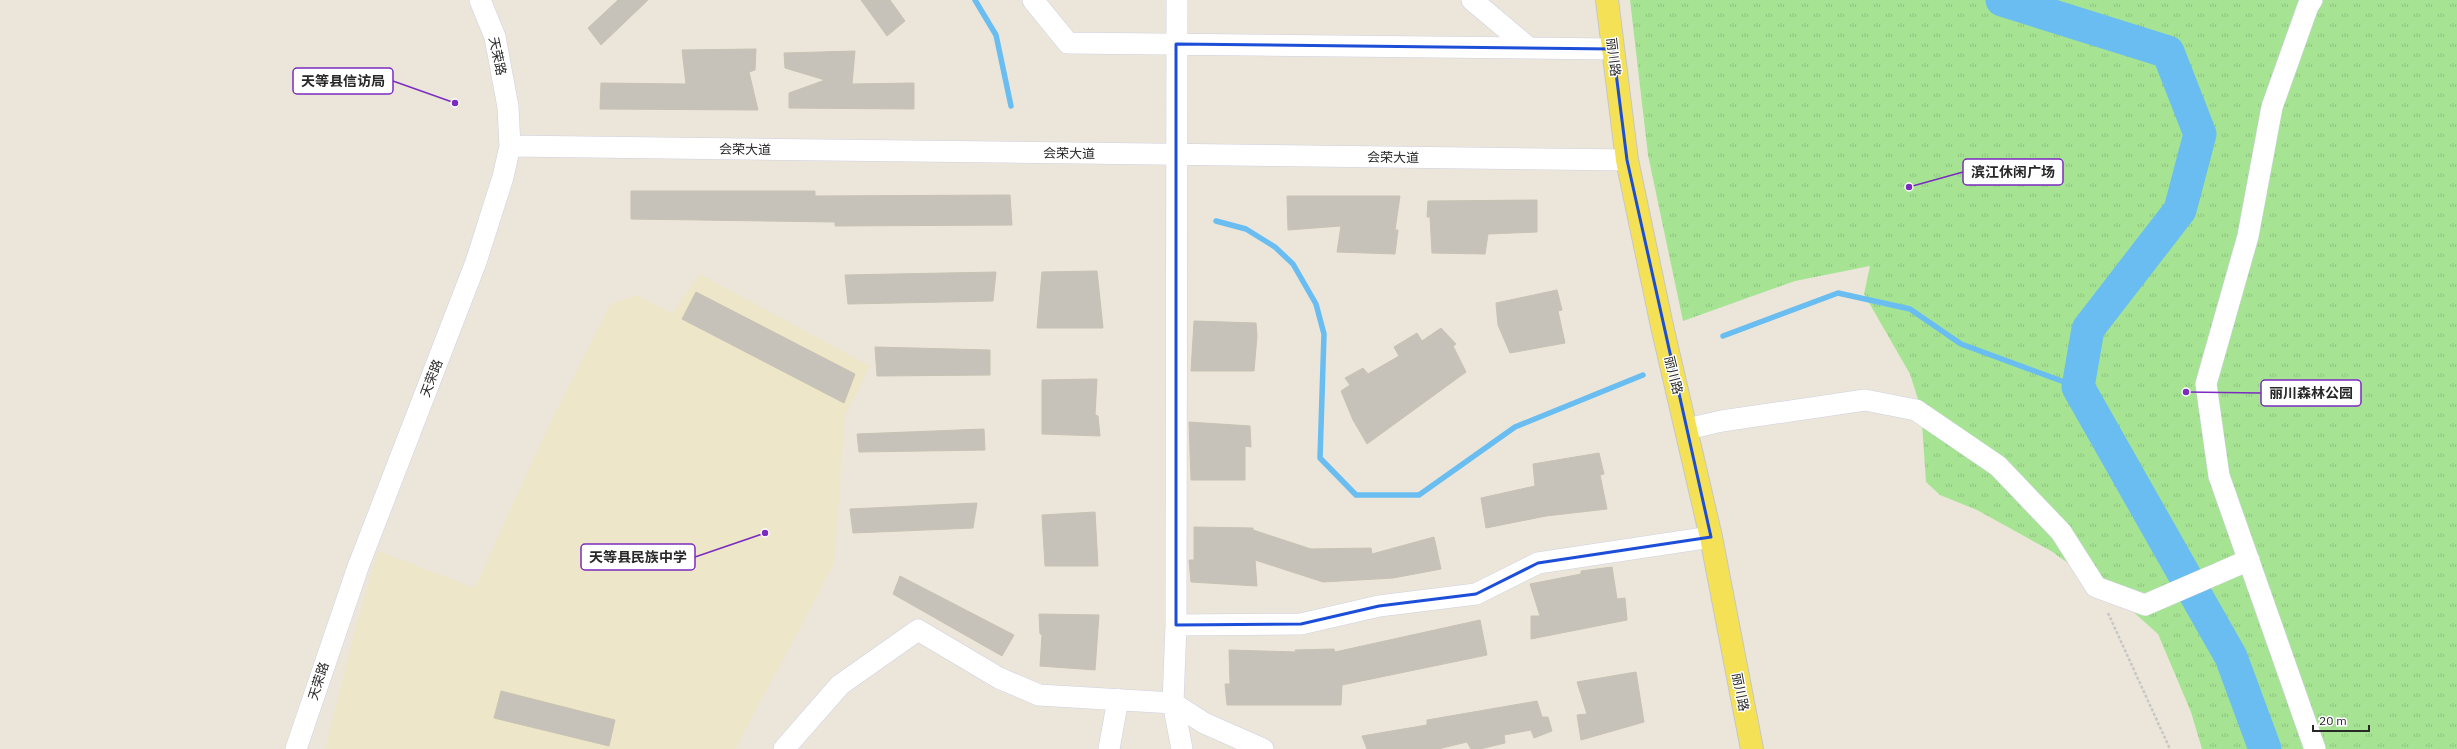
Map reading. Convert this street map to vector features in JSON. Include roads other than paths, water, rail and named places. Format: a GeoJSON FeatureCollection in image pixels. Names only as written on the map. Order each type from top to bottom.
{"type":"FeatureCollection","features":[{"type":"Feature","properties":{"kind":"main road","name":"丽川路"},"geometry":{"type":"LineString","coordinates":[[1606,0],[1627,160],[1662,326],[1711,537],[1752,749]]}},
{"type":"Feature","properties":{"kind":"street","name":"天荣路"},"geometry":{"type":"LineString","coordinates":[[296,749],[363,552],[476,262],[510,146],[508,107],[495,37],[480,0]]}},
{"type":"Feature","properties":{"kind":"street"},"geometry":{"type":"LineString","coordinates":[[1033,0],[1068,43],[1613,50]]}},
{"type":"Feature","properties":{"kind":"street"},"geometry":{"type":"LineString","coordinates":[[1177,0],[1176,625],[1173,703],[1182,749]]}},
{"type":"Feature","properties":{"kind":"street"},"geometry":{"type":"LineString","coordinates":[[1472,0],[1529,48]]}},
{"type":"Feature","properties":{"kind":"street"},"geometry":{"type":"LineString","coordinates":[[2312,0],[2308,6],[2272,108],[2248,236],[2206,384],[2220,476],[2315,749]]}},
{"type":"Feature","properties":{"kind":"street","name":"会荣大道"},"geometry":{"type":"LineString","coordinates":[[510,146],[1627,160]]}},
{"type":"Feature","properties":{"kind":"street"},"geometry":{"type":"LineString","coordinates":[[1687,429],[1722,421],[1865,400],[1916,410],[1998,466],[2061,532],[2096,587],[2144,605],[2220,570],[2249,560]]}},
{"type":"Feature","properties":{"kind":"street"},"geometry":{"type":"LineString","coordinates":[[1176,625],[1301,624],[1379,606],[1476,594],[1538,563],[1711,537]]}},
{"type":"Feature","properties":{"kind":"street"},"geometry":{"type":"LineString","coordinates":[[784,749],[840,685],[918,630],[999,678],[1039,695],[1173,703],[1204,723],[1263,749]]}},
{"type":"Feature","properties":{"kind":"street"},"geometry":{"type":"LineString","coordinates":[[1110,749],[1118,699]]}},
{"type":"Feature","properties":{"kind":"waterway"},"geometry":{"type":"LineString","coordinates":[[975,0],[996,35],[1011,106]]}},
{"type":"Feature","properties":{"kind":"waterway"},"geometry":{"type":"LineString","coordinates":[[2002,0],[2168,52],[2200,134],[2180,210],[2088,329],[2078,387],[2231,657],[2265,749]]}},
{"type":"Feature","properties":{"kind":"waterway"},"geometry":{"type":"LineString","coordinates":[[1216,221],[1246,229],[1275,247],[1293,264],[1316,304],[1324,334],[1320,458],[1356,495],[1419,495],[1515,427],[1643,375]]}},
{"type":"Feature","properties":{"kind":"waterway"},"geometry":{"type":"LineString","coordinates":[[1723,336],[1838,293],[1910,309],[1961,344],[2078,387]]}},
{"type":"Feature","properties":{"kind":"place","name":"天等县信访局"},"geometry":{"type":"Point","coordinates":[455,103]}},
{"type":"Feature","properties":{"kind":"place","name":"滨江休闲广场"},"geometry":{"type":"Point","coordinates":[1909,187]}},
{"type":"Feature","properties":{"kind":"place","name":"丽川森林公园"},"geometry":{"type":"Point","coordinates":[2186,392]}},
{"type":"Feature","properties":{"kind":"place","name":"天等县民族中学"},"geometry":{"type":"Point","coordinates":[765,533]}}]}
